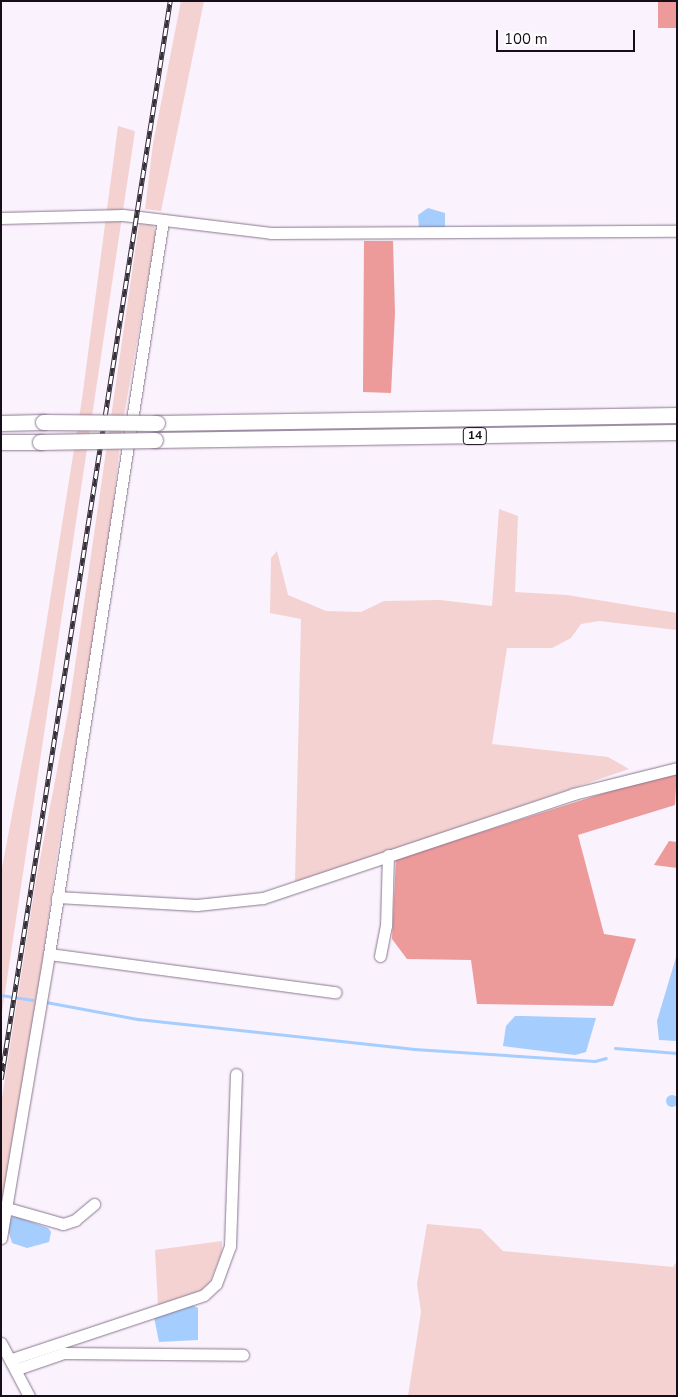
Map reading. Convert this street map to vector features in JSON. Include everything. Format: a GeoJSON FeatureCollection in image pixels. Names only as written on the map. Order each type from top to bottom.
{"type":"FeatureCollection","features":[{"type":"Feature","properties":{"kind":"main road","name":"14"},"geometry":{"type":"LineString","coordinates":[[1,423],[157,423],[677,415]]}},
{"type":"Feature","properties":{"kind":"main road","name":"14"},"geometry":{"type":"LineString","coordinates":[[1,442],[677,432]]}},
{"type":"Feature","properties":{"kind":"street"},"geometry":{"type":"LineString","coordinates":[[1,218],[100,214],[271,234],[677,231]]}},
{"type":"Feature","properties":{"kind":"street"},"geometry":{"type":"LineString","coordinates":[[1,1238],[49,954],[163,220]]}},
{"type":"Feature","properties":{"kind":"street"},"geometry":{"type":"LineString","coordinates":[[57,897],[143,904],[225,904],[285,892],[388,855],[574,794],[677,768]]}},
{"type":"Feature","properties":{"kind":"street"},"geometry":{"type":"LineString","coordinates":[[380,956],[386,926],[388,855]]}},
{"type":"Feature","properties":{"kind":"street"},"geometry":{"type":"LineString","coordinates":[[49,954],[336,992]]}},
{"type":"Feature","properties":{"kind":"street"},"geometry":{"type":"LineString","coordinates":[[14,1364],[204,1295],[216,1284],[230,1246],[236,1074]]}},
{"type":"Feature","properties":{"kind":"street"},"geometry":{"type":"LineString","coordinates":[[7,1208],[63,1224],[75,1220],[94,1204]]}},
{"type":"Feature","properties":{"kind":"street"},"geometry":{"type":"LineString","coordinates":[[1,1342],[29,1396]]}},
{"type":"Feature","properties":{"kind":"street"},"geometry":{"type":"LineString","coordinates":[[14,1364],[64,1353],[243,1355]]}},
{"type":"Feature","properties":{"kind":"shaded area"},"geometry":{"type":"Polygon","coordinates":[[[181,1],[204,1],[161,211],[145,209],[153,144],[181,1]]]}},
{"type":"Feature","properties":{"kind":"shaded area"},"geometry":{"type":"Polygon","coordinates":[[[658,1],[677,1],[677,28],[658,28],[658,1]]]}},
{"type":"Feature","properties":{"kind":"shaded area"},"geometry":{"type":"Polygon","coordinates":[[[118,126],[135,131],[1,1019],[1,873],[36,688],[82,399],[118,126]]]}},
{"type":"Feature","properties":{"kind":"shaded area"},"geometry":{"type":"Polygon","coordinates":[[[147,222],[154,226],[156,233],[122,427],[103,592],[58,848],[37,1003],[1,1220],[1,1104],[35,886],[69,707],[139,224],[146,225],[147,222]]]}},
{"type":"Feature","properties":{"kind":"shaded area"},"geometry":{"type":"Polygon","coordinates":[[[364,241],[393,241],[395,313],[391,393],[363,392],[364,241]]]}},
{"type":"Feature","properties":{"kind":"shaded area"},"geometry":{"type":"Polygon","coordinates":[[[499,509],[518,516],[515,592],[567,595],[677,613],[677,630],[599,621],[581,624],[571,638],[552,648],[507,648],[492,744],[608,757],[629,769],[295,883],[301,619],[270,613],[271,558],[277,551],[288,595],[326,611],[361,612],[384,601],[440,600],[492,606],[499,509]]]}},
{"type":"Feature","properties":{"kind":"shaded area"},"geometry":{"type":"Polygon","coordinates":[[[677,770],[675,805],[578,835],[604,934],[636,939],[613,1006],[477,1004],[471,960],[407,959],[392,939],[396,859],[677,770]]]}},
{"type":"Feature","properties":{"kind":"shaded area"},"geometry":{"type":"Polygon","coordinates":[[[669,841],[677,842],[677,868],[654,865],[669,841]]]}},
{"type":"Feature","properties":{"kind":"shaded area"},"geometry":{"type":"Polygon","coordinates":[[[427,1224],[481,1229],[503,1251],[673,1267],[677,1261],[677,1396],[408,1396],[421,1312],[417,1284],[427,1224]]]}},
{"type":"Feature","properties":{"kind":"shaded area"},"geometry":{"type":"Polygon","coordinates":[[[222,1241],[222,1252],[209,1284],[200,1291],[158,1305],[155,1250],[222,1241]]]}},
{"type":"Feature","properties":{"kind":"water"},"geometry":{"type":"Polygon","coordinates":[[[428,208],[445,213],[445,228],[419,228],[418,215],[428,208]]]}},
{"type":"Feature","properties":{"kind":"water"},"geometry":{"type":"Polygon","coordinates":[[[677,954],[677,1041],[659,1040],[657,1021],[677,954]]]}},
{"type":"Feature","properties":{"kind":"water"},"geometry":{"type":"Polygon","coordinates":[[[515,1016],[596,1018],[586,1052],[575,1055],[503,1046],[506,1026],[515,1016]]]}},
{"type":"Feature","properties":{"kind":"water"},"geometry":{"type":"Polygon","coordinates":[[[672,1095],[678,1101],[672,1107],[666,1101],[672,1095]]]}},
{"type":"Feature","properties":{"kind":"water"},"geometry":{"type":"Polygon","coordinates":[[[15,1216],[48,1228],[51,1232],[49,1242],[27,1248],[12,1243],[8,1229],[11,1218],[15,1216]]]}},
{"type":"Feature","properties":{"kind":"water"},"geometry":{"type":"Polygon","coordinates":[[[192,1305],[198,1308],[198,1340],[159,1342],[154,1317],[192,1305]]]}},
{"type":"Feature","properties":{"kind":"waterway"},"geometry":{"type":"LineString","coordinates":[[1,995],[33,1000]]}},
{"type":"Feature","properties":{"kind":"waterway"},"geometry":{"type":"LineString","coordinates":[[46,1002],[138,1019],[414,1049],[595,1061],[606,1058]]}},
{"type":"Feature","properties":{"kind":"waterway"},"geometry":{"type":"LineString","coordinates":[[615,1048],[677,1053]]}},
{"type":"Feature","properties":{"kind":"railway"},"geometry":{"type":"LineString","coordinates":[[1,1079],[170,1]]}}]}
